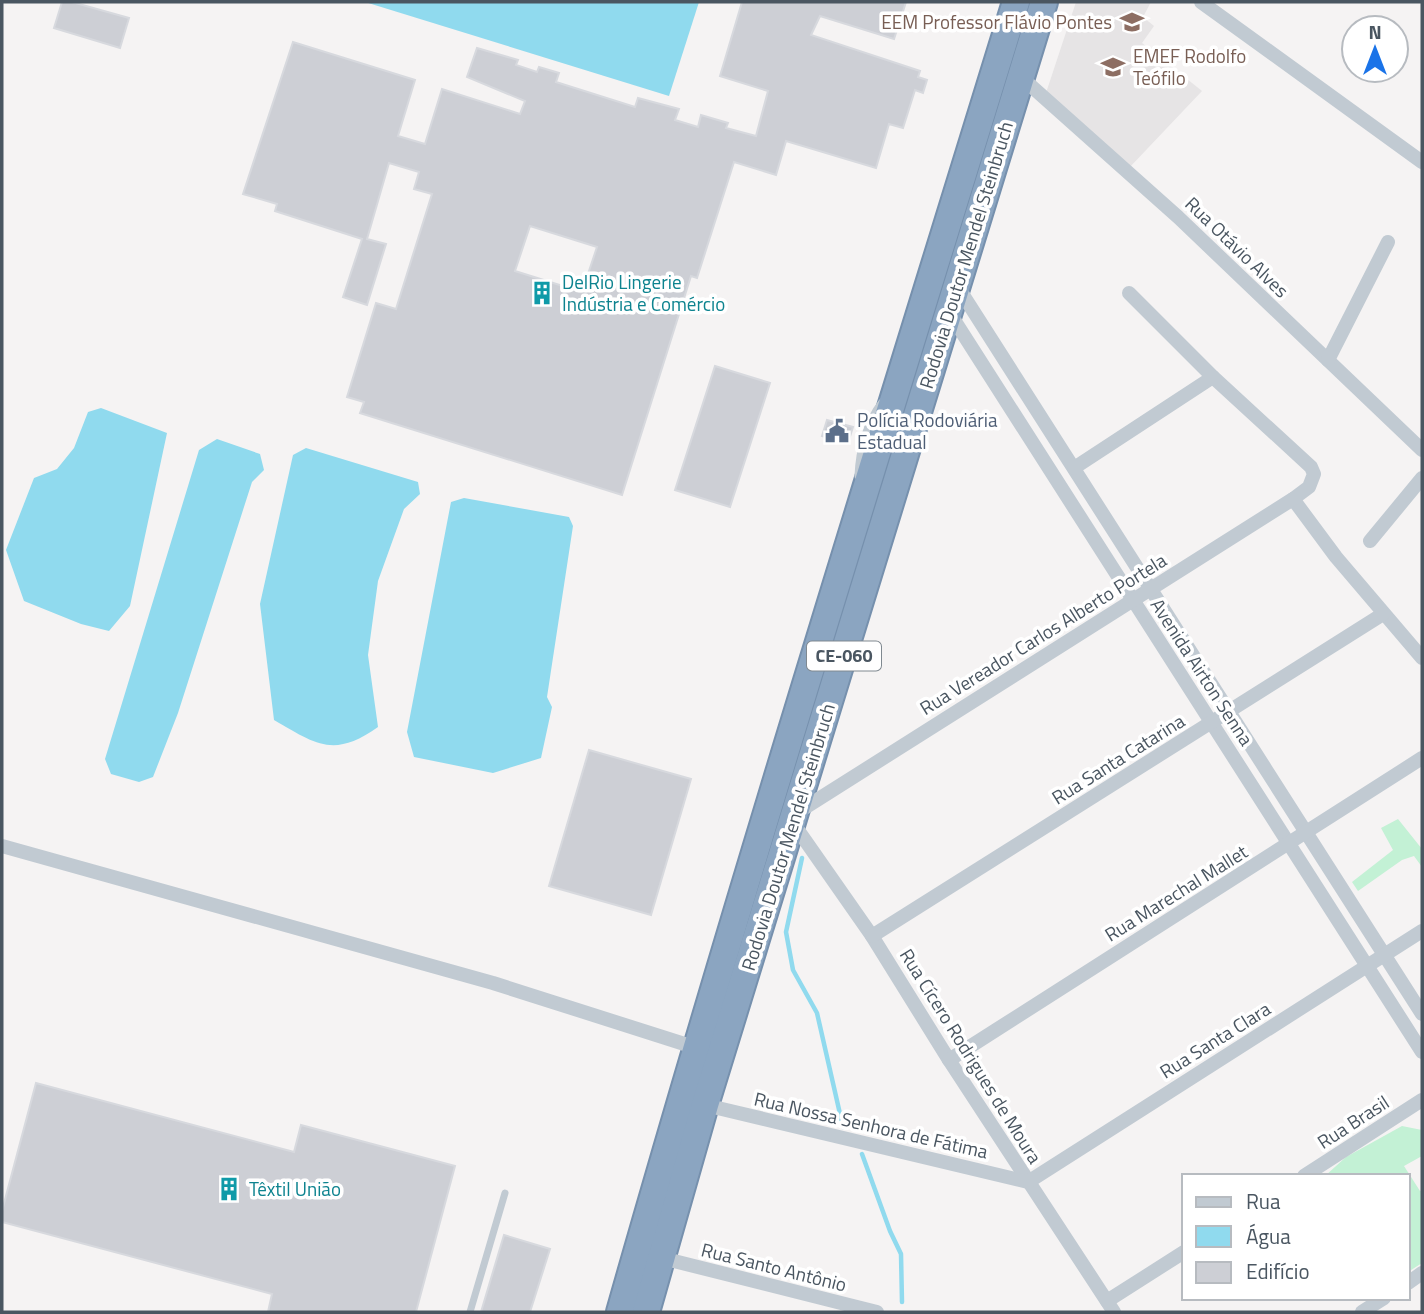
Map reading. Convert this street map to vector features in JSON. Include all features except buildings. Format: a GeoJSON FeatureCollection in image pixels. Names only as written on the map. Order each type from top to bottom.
{"type":"FeatureCollection","features":[{"type":"Feature","properties":{"kind":"highway","name":"Rodovia Doutor Mendel Steinbruch"},"geometry":{"type":"LineString","coordinates":[[904,415],[899,383],[1016,2]]}},
{"type":"Feature","properties":{"kind":"highway","name":"Rodovia Doutor Mendel Steinbruch"},"geometry":{"type":"LineString","coordinates":[[646,1312],[705,1105],[794,818],[904,415],[948,312],[1044,2]]}},
{"type":"Feature","properties":{"kind":"highway","name":"Rodovia Doutor Mendel Steinbruch"},"geometry":{"type":"LineString","coordinates":[[620,1312],[860,510],[886,487]]}},
{"type":"Feature","properties":{"kind":"street"},"geometry":{"type":"LineString","coordinates":[[1201,2],[1422,162]]}},
{"type":"Feature","properties":{"kind":"street","name":"Rua Otávio Alves"},"geometry":{"type":"LineString","coordinates":[[1021,77],[1178,217],[1422,450]]}},
{"type":"Feature","properties":{"kind":"street"},"geometry":{"type":"LineString","coordinates":[[1328,360],[1388,242]]}},
{"type":"Feature","properties":{"kind":"street","name":"Avenida Airton Senna"},"geometry":{"type":"LineString","coordinates":[[956,285],[1422,1014]]}},
{"type":"Feature","properties":{"kind":"street"},"geometry":{"type":"LineString","coordinates":[[1074,468],[1213,377],[1129,293]]}},
{"type":"Feature","properties":{"kind":"street","name":"Avenida Airton Senna"},"geometry":{"type":"LineString","coordinates":[[948,312],[1422,1052]]}},
{"type":"Feature","properties":{"kind":"street","name":"Rua Vereador Carlos Alberto Portela"},"geometry":{"type":"LineString","coordinates":[[794,818],[1309,487],[1314,474],[1311,467],[1213,377]]}},
{"type":"Feature","properties":{"kind":"street"},"geometry":{"type":"LineString","coordinates":[[1370,541],[1422,478]]}},
{"type":"Feature","properties":{"kind":"street"},"geometry":{"type":"LineString","coordinates":[[1072,503],[1089,491]]}},
{"type":"Feature","properties":{"kind":"street"},"geometry":{"type":"LineString","coordinates":[[1293,499],[1336,557],[1422,658]]}},
{"type":"Feature","properties":{"kind":"street","name":"Rua Santa Catarina"},"geometry":{"type":"LineString","coordinates":[[872,936],[1384,614]]}},
{"type":"Feature","properties":{"kind":"street","name":"Rua Marechal Mallet"},"geometry":{"type":"LineString","coordinates":[[949,1060],[1422,758]]}},
{"type":"Feature","properties":{"kind":"street","name":"Rua Cícero Rodrigues de Moura"},"geometry":{"type":"LineString","coordinates":[[794,818],[1111,1307]]}},
{"type":"Feature","properties":{"kind":"street"},"geometry":{"type":"LineString","coordinates":[[2,846],[493,983],[697,1048]]}},
{"type":"Feature","properties":{"kind":"street","name":"Rua Santa Clara"},"geometry":{"type":"LineString","coordinates":[[1028,1182],[1422,931]]}},
{"type":"Feature","properties":{"kind":"street","name":"Rua Brasil"},"geometry":{"type":"LineString","coordinates":[[1307,1174],[1422,1100]]}},
{"type":"Feature","properties":{"kind":"street","name":"Rua Nossa Senhora de Fátima"},"geometry":{"type":"LineString","coordinates":[[705,1105],[1028,1182]]}},
{"type":"Feature","properties":{"kind":"street"},"geometry":{"type":"LineString","coordinates":[[1111,1307],[1182,1254]]}},
{"type":"Feature","properties":{"kind":"street","name":"Rua Santo Antônio"},"geometry":{"type":"LineString","coordinates":[[662,1258],[877,1312]]}},
{"type":"Feature","properties":{"kind":"street"},"geometry":{"type":"LineString","coordinates":[[1362,1312],[1381,1300]]}},
{"type":"Feature","properties":{"kind":"lane"},"geometry":{"type":"LineString","coordinates":[[860,510],[858,463],[871,416],[899,383]]}},
{"type":"Feature","properties":{"kind":"lane"},"geometry":{"type":"LineString","coordinates":[[904,415],[919,437],[917,449]]}},
{"type":"Feature","properties":{"kind":"lane"},"geometry":{"type":"LineString","coordinates":[[470,1312],[505,1192]]}},
{"type":"Feature","properties":{"kind":"shaded area","name":"EMEF Rodolfo Teófilo"},"geometry":{"type":"Polygon","coordinates":[[[1076,2],[1151,2],[1143,17],[1154,26],[1142,43],[1202,91],[1129,168],[1045,96],[1076,2]]]}},
{"type":"Feature","properties":{"kind":"green space"},"geometry":{"type":"Polygon","coordinates":[[[1398,819],[1422,849],[1422,867],[1414,856],[1402,860],[1358,891],[1352,882],[1393,850],[1381,828],[1398,819]]]}},
{"type":"Feature","properties":{"kind":"green space"},"geometry":{"type":"Polygon","coordinates":[[[1402,1126],[1422,1130],[1422,1156],[1404,1166],[1409,1174],[1327,1174],[1346,1157],[1402,1126]]]}},
{"type":"Feature","properties":{"kind":"green space"},"geometry":{"type":"Polygon","coordinates":[[[1410,1175],[1420,1191],[1422,1190],[1422,1263],[1410,1271],[1410,1175]]]}},
{"type":"Feature","properties":{"kind":"water"},"geometry":{"type":"Polygon","coordinates":[[[365,2],[699,2],[669,96],[365,2]]]}},
{"type":"Feature","properties":{"kind":"water"},"geometry":{"type":"Polygon","coordinates":[[[101,408],[167,433],[130,606],[109,631],[81,624],[24,601],[6,550],[34,478],[57,469],[74,448],[88,412],[101,408]]]}},
{"type":"Feature","properties":{"kind":"water"},"geometry":{"type":"Polygon","coordinates":[[[217,439],[260,454],[264,470],[252,482],[178,713],[153,777],[139,782],[111,774],[105,759],[199,450],[217,439]]]}},
{"type":"Feature","properties":{"kind":"water"},"geometry":{"type":"Polygon","coordinates":[[[306,448],[418,482],[420,494],[404,509],[378,581],[368,655],[378,727],[363,737],[337,745],[314,741],[274,720],[260,604],[293,455],[306,448]]]}},
{"type":"Feature","properties":{"kind":"water"},"geometry":{"type":"Polygon","coordinates":[[[464,498],[569,517],[573,526],[547,697],[552,707],[541,758],[493,773],[414,757],[407,732],[451,502],[464,498]]]}},
{"type":"Feature","properties":{"kind":"waterway"},"geometry":{"type":"LineString","coordinates":[[802,858],[786,932],[793,970],[817,1013],[843,1127]]}},
{"type":"Feature","properties":{"kind":"waterway"},"geometry":{"type":"LineString","coordinates":[[862,1154],[901,1254],[902,1302]]}},
{"type":"Feature","properties":{"kind":"place","name":"EEM Professor Flávio Pontes"},"geometry":{"type":"Point","coordinates":[1132,22]}},
{"type":"Feature","properties":{"kind":"place","name":"EMEF Rodolfo Teófilo"},"geometry":{"type":"Point","coordinates":[1113,67]}},
{"type":"Feature","properties":{"kind":"place","name":"DelRio Lingerie Indústria e Comércio"},"geometry":{"type":"Point","coordinates":[542,293]}},
{"type":"Feature","properties":{"kind":"place","name":"Polícia Rodoviária Estadual"},"geometry":{"type":"Point","coordinates":[837,431]}},
{"type":"Feature","properties":{"kind":"place","name":"Têxtil União"},"geometry":{"type":"Point","coordinates":[229,1189]}}]}
